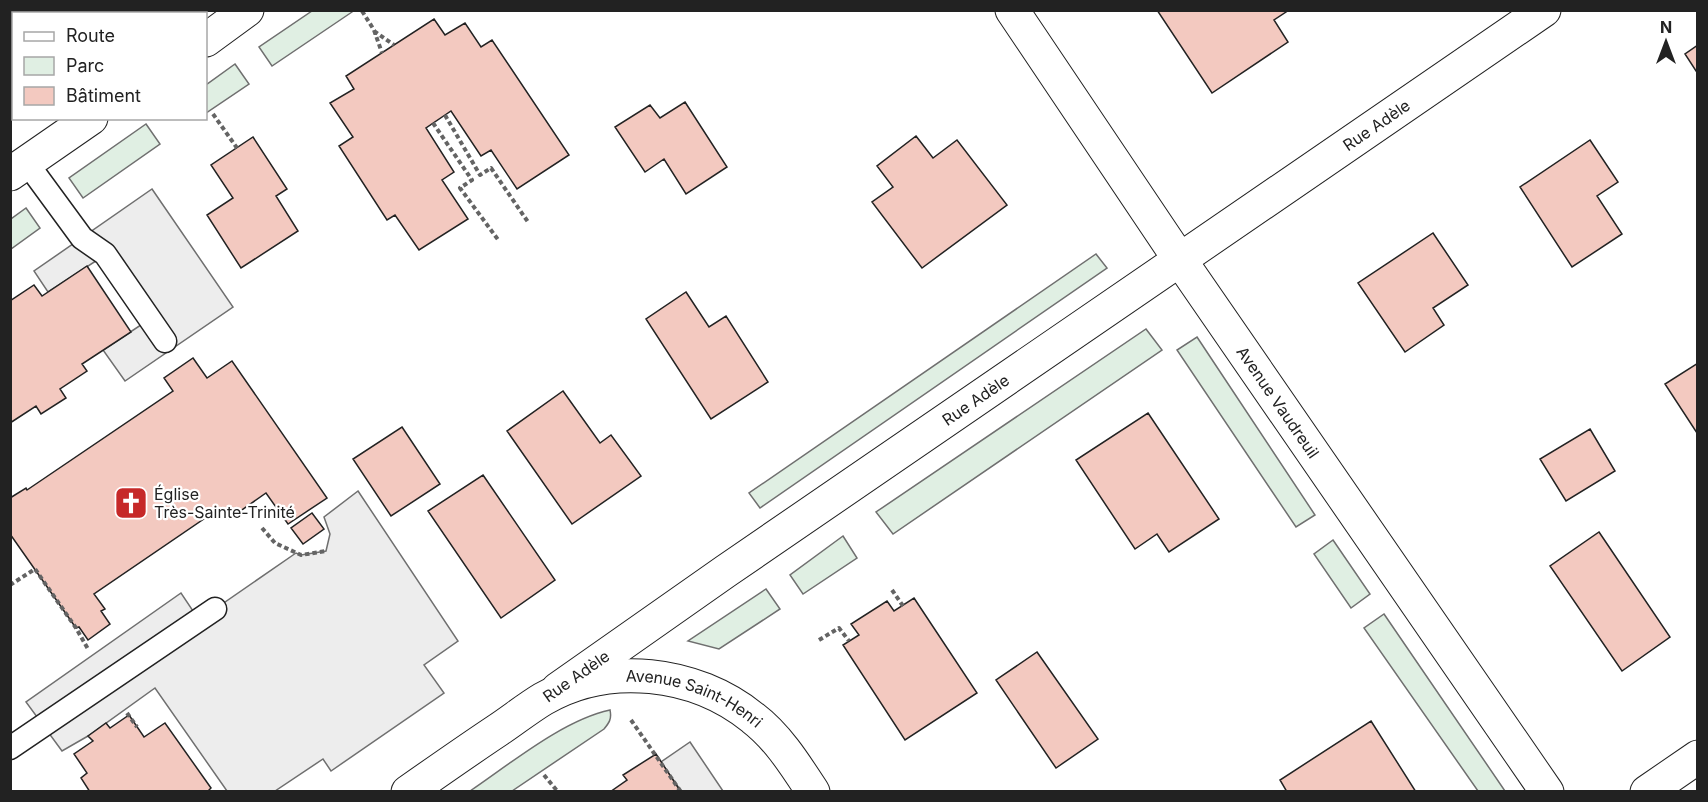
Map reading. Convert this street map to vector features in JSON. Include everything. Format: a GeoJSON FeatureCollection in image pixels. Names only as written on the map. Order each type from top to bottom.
{"type":"FeatureCollection","features":[{"type":"Feature","properties":{"kind":"street"},"geometry":{"type":"LineString","coordinates":[[207,39],[247,10]]}},
{"type":"Feature","properties":{"kind":"street","name":"Avenue Vaudreuil"},"geometry":{"type":"LineString","coordinates":[[1012,10],[1180,260],[1547,792]]}},
{"type":"Feature","properties":{"kind":"street","name":"Rue Adèle"},"geometry":{"type":"LineString","coordinates":[[408,792],[1544,10]]}},
{"type":"Feature","properties":{"kind":"street"},"geometry":{"type":"LineString","coordinates":[[19,168],[88,120]]}},
{"type":"Feature","properties":{"kind":"street","name":"Avenue Saint-Henri"},"geometry":{"type":"LineString","coordinates":[[544,698],[576,684],[608,676],[639,675],[669,679],[697,688],[725,699],[753,718],[776,741],[813,792]]}},
{"type":"Feature","properties":{"kind":"street"},"geometry":{"type":"LineString","coordinates":[[1647,792],[1698,757]]}},
{"type":"Feature","properties":{"kind":"lane"},"geometry":{"type":"LineString","coordinates":[[19,168],[82,238],[105,255],[165,341]]}},
{"type":"Feature","properties":{"kind":"lane"},"geometry":{"type":"LineString","coordinates":[[10,748],[215,609]]}},
{"type":"Feature","properties":{"kind":"path"},"geometry":{"type":"LineString","coordinates":[[362,12],[374,30],[382,53]]}},
{"type":"Feature","properties":{"kind":"path"},"geometry":{"type":"LineString","coordinates":[[374,30],[394,45]]}},
{"type":"Feature","properties":{"kind":"path"},"geometry":{"type":"LineString","coordinates":[[213,114],[237,148]]}},
{"type":"Feature","properties":{"kind":"path"},"geometry":{"type":"LineString","coordinates":[[445,115],[480,175],[490,168],[528,222]]}},
{"type":"Feature","properties":{"kind":"path"},"geometry":{"type":"LineString","coordinates":[[433,123],[472,180],[460,188],[499,242]]}},
{"type":"Feature","properties":{"kind":"path"},"geometry":{"type":"LineString","coordinates":[[262,528],[275,543],[301,555],[326,551]]}},
{"type":"Feature","properties":{"kind":"path"},"geometry":{"type":"LineString","coordinates":[[10,585],[35,569],[89,650]]}},
{"type":"Feature","properties":{"kind":"path"},"geometry":{"type":"LineString","coordinates":[[892,590],[903,606]]}},
{"type":"Feature","properties":{"kind":"path"},"geometry":{"type":"LineString","coordinates":[[819,640],[839,628],[849,641]]}},
{"type":"Feature","properties":{"kind":"path"},"geometry":{"type":"LineString","coordinates":[[627,714],[681,792]]}},
{"type":"Feature","properties":{"kind":"path"},"geometry":{"type":"LineString","coordinates":[[544,776],[558,792]]}},
{"type":"Feature","properties":{"kind":"green space"},"geometry":{"type":"Polygon","coordinates":[[[312,11],[351,11],[272,66],[259,47],[312,11]]]}},
{"type":"Feature","properties":{"kind":"green space"},"geometry":{"type":"Polygon","coordinates":[[[235,64],[249,84],[207,112],[207,84],[235,64]]]}},
{"type":"Feature","properties":{"kind":"green space"},"geometry":{"type":"Polygon","coordinates":[[[146,124],[160,144],[83,198],[69,178],[146,124]]]}},
{"type":"Feature","properties":{"kind":"green space"},"geometry":{"type":"Polygon","coordinates":[[[26,208],[40,228],[11,249],[11,219],[26,208]]]}},
{"type":"Feature","properties":{"kind":"green space"},"geometry":{"type":"Polygon","coordinates":[[[1096,254],[1107,268],[760,508],[749,493],[1096,254]]]}},
{"type":"Feature","properties":{"kind":"green space"},"geometry":{"type":"Polygon","coordinates":[[[1146,329],[1162,350],[893,534],[876,512],[1146,329]]]}},
{"type":"Feature","properties":{"kind":"green space"},"geometry":{"type":"Polygon","coordinates":[[[1197,337],[1315,515],[1296,527],[1177,350],[1197,337]]]}},
{"type":"Feature","properties":{"kind":"green space"},"geometry":{"type":"Polygon","coordinates":[[[843,536],[857,558],[803,594],[790,575],[843,536]]]}},
{"type":"Feature","properties":{"kind":"green space"},"geometry":{"type":"Polygon","coordinates":[[[1333,540],[1370,594],[1351,608],[1314,554],[1333,540]]]}},
{"type":"Feature","properties":{"kind":"green space"},"geometry":{"type":"Polygon","coordinates":[[[766,589],[780,609],[719,649],[688,641],[766,589]]]}},
{"type":"Feature","properties":{"kind":"green space"},"geometry":{"type":"Polygon","coordinates":[[[1384,614],[1505,791],[1478,791],[1364,628],[1384,614]]]}},
{"type":"Feature","properties":{"kind":"green space"},"geometry":{"type":"Polygon","coordinates":[[[610,710],[610,721],[604,729],[512,791],[470,791],[556,733],[592,715],[610,710]]]}},
{"type":"Feature","properties":{"kind":"shaded area"},"geometry":{"type":"Polygon","coordinates":[[[152,189],[233,307],[125,381],[103,350],[150,319],[105,255],[48,292],[34,271],[152,189]]]}},
{"type":"Feature","properties":{"kind":"shaded area"},"geometry":{"type":"Polygon","coordinates":[[[358,491],[458,641],[424,665],[444,693],[331,771],[323,759],[275,791],[227,791],[155,688],[88,736],[62,751],[26,702],[181,593],[199,620],[296,553],[301,555],[326,551],[330,534],[324,517],[358,491]]]}},
{"type":"Feature","properties":{"kind":"shaded area"},"geometry":{"type":"Polygon","coordinates":[[[690,742],[723,791],[681,791],[661,762],[690,742]]]}},
{"type":"Feature","properties":{"kind":"building"},"geometry":{"type":"Polygon","coordinates":[[[1157,10],[1289,10],[1274,20],[1288,42],[1212,93],[1157,10]]]}},
{"type":"Feature","properties":{"kind":"building"},"geometry":{"type":"Polygon","coordinates":[[[434,19],[445,35],[465,23],[481,47],[492,40],[569,155],[517,189],[491,150],[481,156],[451,111],[426,128],[454,172],[442,180],[468,219],[419,250],[395,215],[387,220],[339,146],[353,137],[330,103],[354,89],[346,76],[434,19]]]}},
{"type":"Feature","properties":{"kind":"building"},"geometry":{"type":"Polygon","coordinates":[[[1698,45],[1698,74],[1685,54],[1698,45]]]}},
{"type":"Feature","properties":{"kind":"building"},"geometry":{"type":"Polygon","coordinates":[[[685,102],[727,167],[686,194],[664,159],[645,172],[615,127],[650,105],[660,118],[685,102]]]}},
{"type":"Feature","properties":{"kind":"building"},"geometry":{"type":"Polygon","coordinates":[[[916,136],[933,158],[957,140],[1007,205],[922,268],[872,202],[893,187],[877,166],[916,136]]]}},
{"type":"Feature","properties":{"kind":"building"},"geometry":{"type":"Polygon","coordinates":[[[253,137],[287,189],[276,196],[298,231],[241,268],[207,215],[233,198],[211,165],[253,137]]]}},
{"type":"Feature","properties":{"kind":"building"},"geometry":{"type":"Polygon","coordinates":[[[1590,140],[1618,182],[1597,196],[1622,234],[1572,267],[1520,187],[1590,140]]]}},
{"type":"Feature","properties":{"kind":"building"},"geometry":{"type":"Polygon","coordinates":[[[1433,233],[1468,285],[1433,308],[1444,325],[1405,352],[1358,283],[1433,233]]]}},
{"type":"Feature","properties":{"kind":"building"},"geometry":{"type":"Polygon","coordinates":[[[87,266],[131,332],[82,364],[87,371],[60,389],[66,398],[41,414],[36,406],[10,423],[10,301],[34,285],[42,296],[87,266]]]}},
{"type":"Feature","properties":{"kind":"building"},"geometry":{"type":"Polygon","coordinates":[[[686,292],[709,327],[726,316],[768,382],[711,419],[646,319],[686,292]]]}},
{"type":"Feature","properties":{"kind":"building","name":"Église Très-Sainte-Trinité"},"geometry":{"type":"Polygon","coordinates":[[[193,358],[207,378],[232,361],[327,498],[288,524],[266,493],[229,519],[220,508],[94,594],[105,609],[101,611],[110,624],[88,640],[79,627],[76,628],[10,534],[10,498],[26,488],[27,490],[173,391],[164,378],[193,358]]]}},
{"type":"Feature","properties":{"kind":"building"},"geometry":{"type":"Polygon","coordinates":[[[1698,363],[1698,433],[1697,433],[1665,384],[1698,363]]]}},
{"type":"Feature","properties":{"kind":"building"},"geometry":{"type":"Polygon","coordinates":[[[563,391],[600,443],[611,435],[641,476],[572,524],[507,431],[563,391]]]}},
{"type":"Feature","properties":{"kind":"building"},"geometry":{"type":"Polygon","coordinates":[[[1148,413],[1219,519],[1169,552],[1157,534],[1135,549],[1076,460],[1148,413]]]}},
{"type":"Feature","properties":{"kind":"building"},"geometry":{"type":"Polygon","coordinates":[[[402,427],[440,484],[391,516],[353,459],[402,427]]]}},
{"type":"Feature","properties":{"kind":"building"},"geometry":{"type":"Polygon","coordinates":[[[1590,429],[1615,471],[1566,501],[1540,459],[1590,429]]]}},
{"type":"Feature","properties":{"kind":"building"},"geometry":{"type":"Polygon","coordinates":[[[483,475],[555,580],[501,618],[428,511],[483,475]]]}},
{"type":"Feature","properties":{"kind":"building"},"geometry":{"type":"Polygon","coordinates":[[[312,513],[324,529],[303,544],[291,528],[312,513]]]}},
{"type":"Feature","properties":{"kind":"building"},"geometry":{"type":"Polygon","coordinates":[[[1599,532],[1670,637],[1622,671],[1550,566],[1599,532]]]}},
{"type":"Feature","properties":{"kind":"building"},"geometry":{"type":"Polygon","coordinates":[[[914,598],[977,693],[905,740],[843,645],[859,635],[851,624],[887,601],[894,611],[914,598]]]}},
{"type":"Feature","properties":{"kind":"building"},"geometry":{"type":"Polygon","coordinates":[[[1037,652],[1098,739],[1056,768],[996,680],[1037,652]]]}},
{"type":"Feature","properties":{"kind":"building"},"geometry":{"type":"Polygon","coordinates":[[[129,715],[144,737],[165,723],[211,788],[207,792],[90,792],[81,778],[87,773],[74,754],[93,741],[88,736],[106,723],[110,728],[129,715]]]}},
{"type":"Feature","properties":{"kind":"building"},"geometry":{"type":"Polygon","coordinates":[[[1371,721],[1416,792],[1287,792],[1280,780],[1371,721]]]}},
{"type":"Feature","properties":{"kind":"building"},"geometry":{"type":"Polygon","coordinates":[[[656,754],[681,792],[610,792],[627,780],[623,775],[656,754]]]}},
{"type":"Feature","properties":{"kind":"place","name":"Église Très-Sainte-Trinité"},"geometry":{"type":"Point","coordinates":[131,503]}}]}
